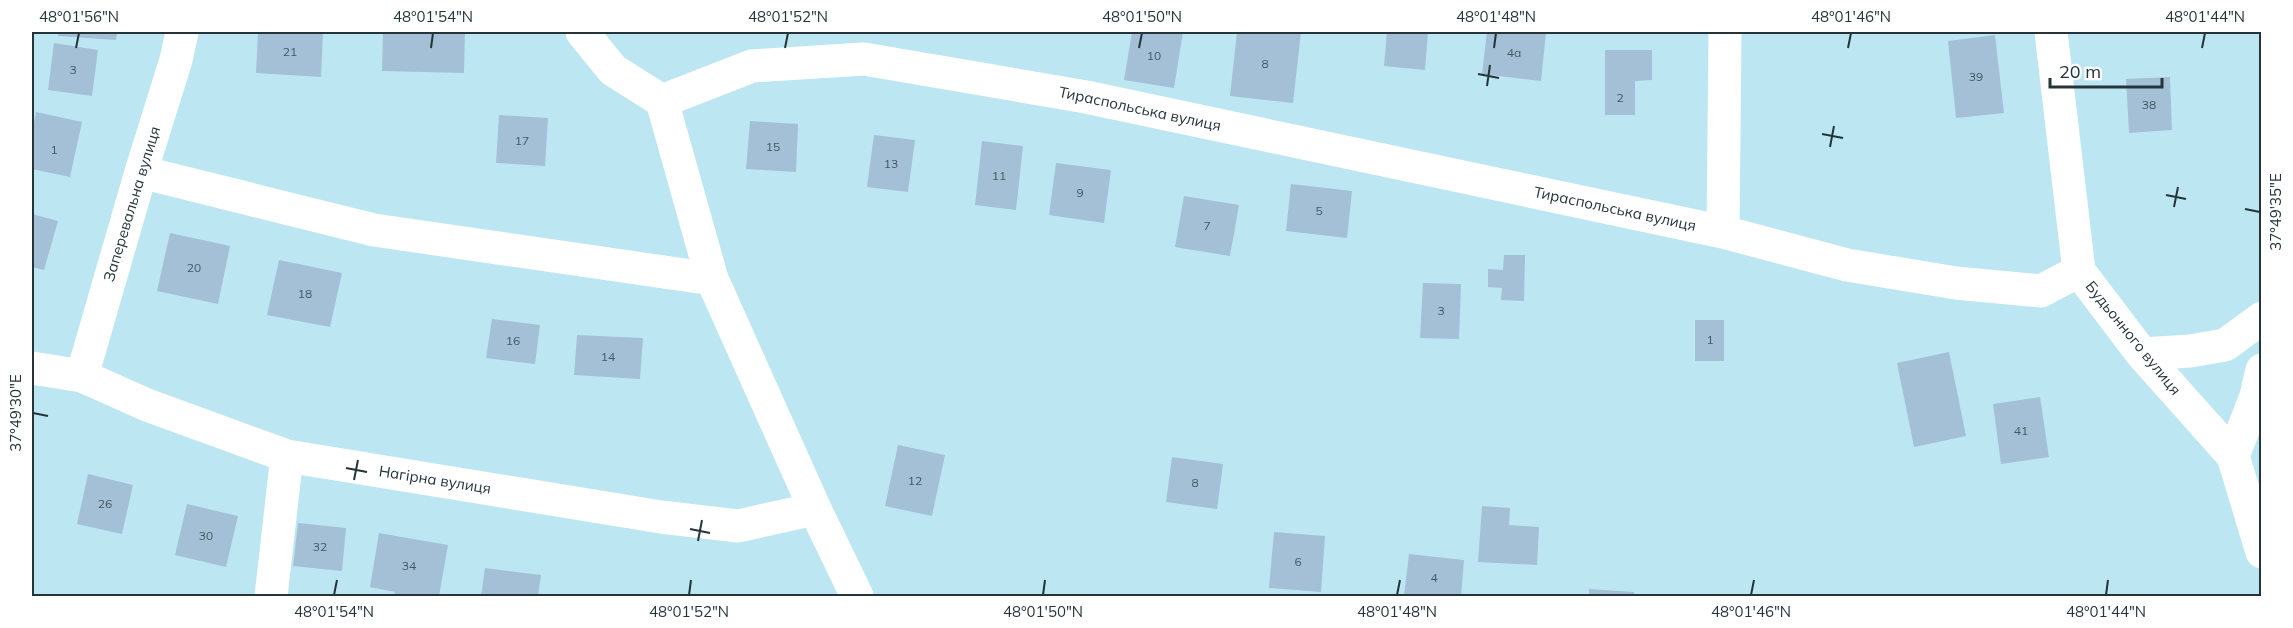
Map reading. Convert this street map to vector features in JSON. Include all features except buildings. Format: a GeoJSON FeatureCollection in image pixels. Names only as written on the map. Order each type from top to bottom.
{"type":"FeatureCollection","features":[{"type":"Feature","properties":{"kind":"street","name":"Заперевальна вулиця"},"geometry":{"type":"LineString","coordinates":[[82,376],[176,60],[182,32]]}},
{"type":"Feature","properties":{"kind":"street"},"geometry":{"type":"LineString","coordinates":[[582,32],[613,70],[662,100],[712,279],[857,597]]}},
{"type":"Feature","properties":{"kind":"street"},"geometry":{"type":"LineString","coordinates":[[1723,232],[1725,32]]}},
{"type":"Feature","properties":{"kind":"street","name":"Будьонного вулиця"},"geometry":{"type":"LineString","coordinates":[[2050,32],[2079,271],[2142,354],[2234,456],[2262,552]]}},
{"type":"Feature","properties":{"kind":"street","name":"Тираспольська вулиця"},"geometry":{"type":"LineString","coordinates":[[662,100],[752,66],[864,59],[1086,97],[1723,232],[1847,265],[1966,284],[2041,291],[2079,271]]}},
{"type":"Feature","properties":{"kind":"street"},"geometry":{"type":"LineString","coordinates":[[141,172],[374,230],[712,279]]}},
{"type":"Feature","properties":{"kind":"street"},"geometry":{"type":"LineString","coordinates":[[2142,354],[2190,351],[2225,345],[2262,318]]}},
{"type":"Feature","properties":{"kind":"street","name":"Нагірна вулиця"},"geometry":{"type":"LineString","coordinates":[[32,368],[82,376],[147,405],[287,456],[662,517],[738,526],[815,509]]}},
{"type":"Feature","properties":{"kind":"street"},"geometry":{"type":"LineString","coordinates":[[2234,456],[2256,396],[2262,370]]}},
{"type":"Feature","properties":{"kind":"street"},"geometry":{"type":"LineString","coordinates":[[271,597],[287,456]]}}]}
